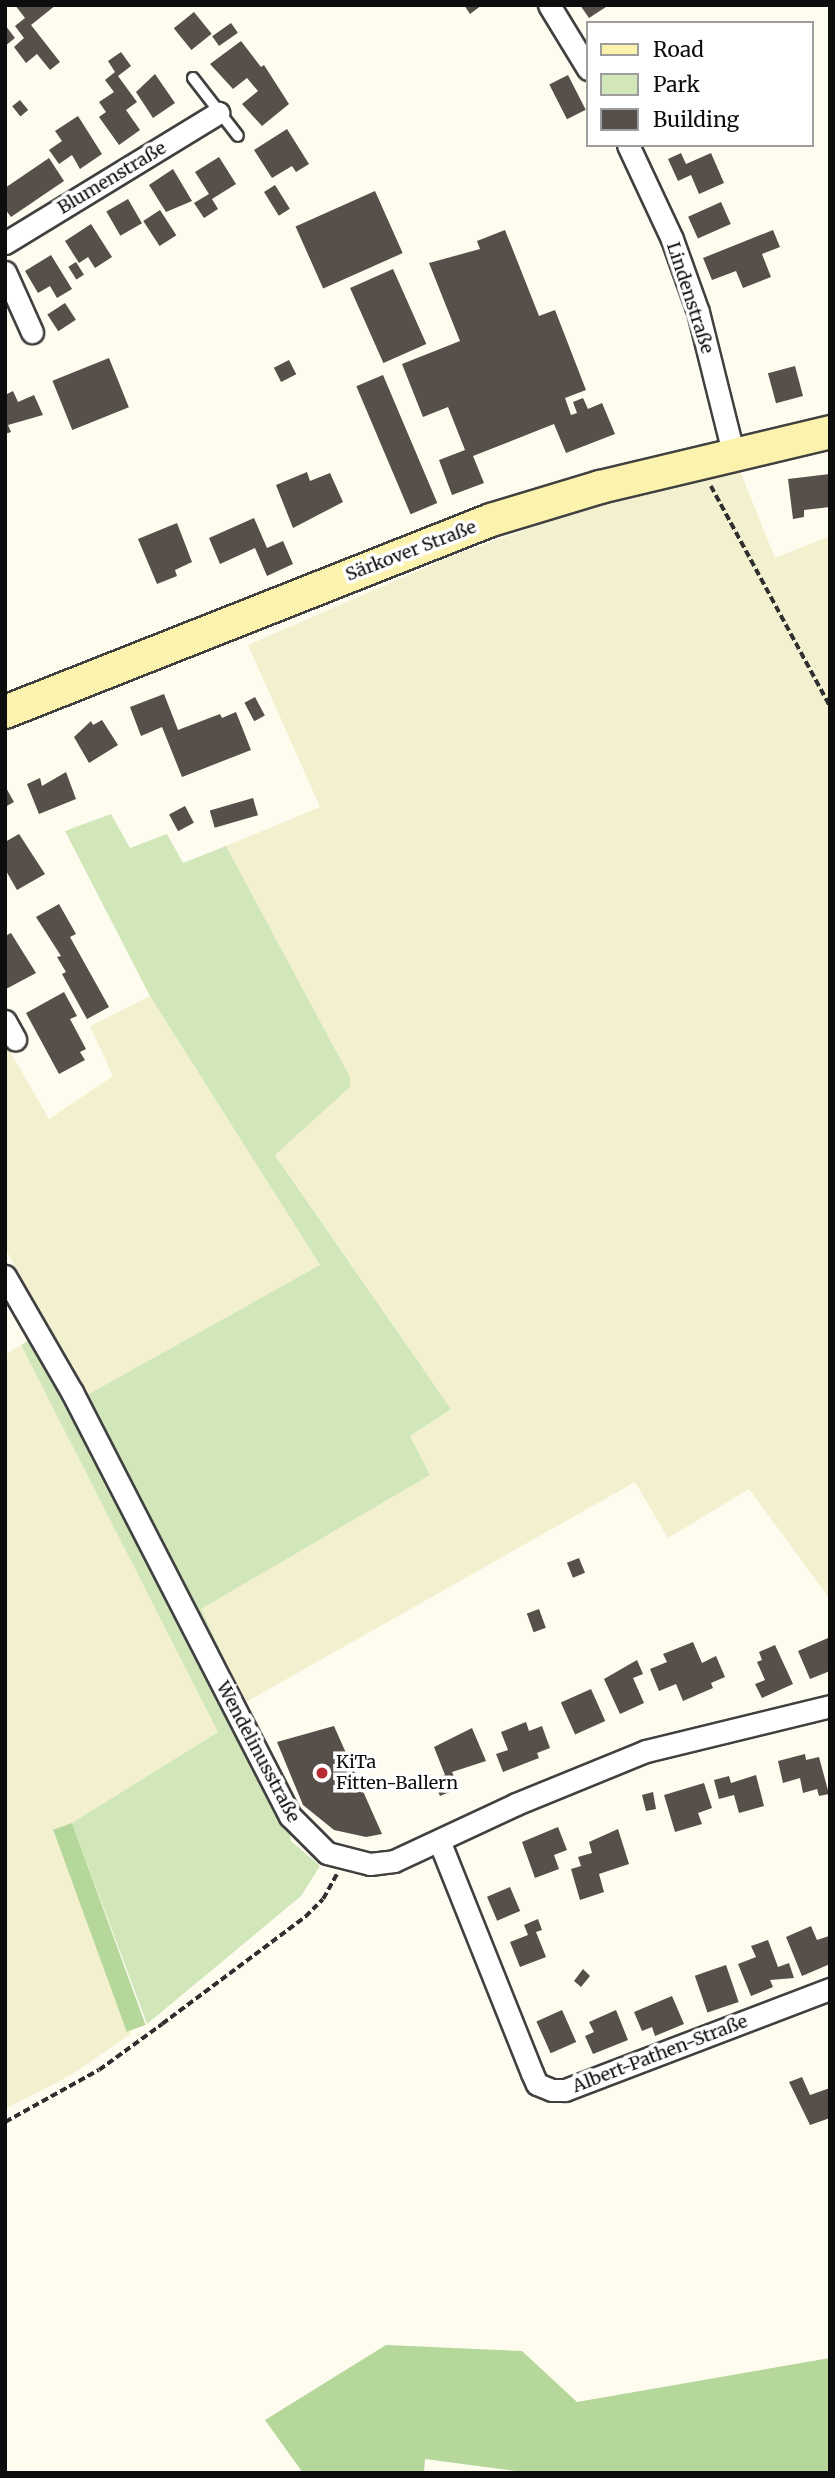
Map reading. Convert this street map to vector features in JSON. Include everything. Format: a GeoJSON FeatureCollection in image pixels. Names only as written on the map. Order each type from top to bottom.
{"type":"FeatureCollection","features":[{"type":"Feature","properties":{"kind":"main road","name":"Särkover Straße"},"geometry":{"type":"LineString","coordinates":[[5,712],[491,520],[600,487],[830,432]]}},
{"type":"Feature","properties":{"kind":"street"},"geometry":{"type":"LineString","coordinates":[[549,5],[586,66]]}},
{"type":"Feature","properties":{"kind":"street","name":"Blumenstraße"},"geometry":{"type":"LineString","coordinates":[[5,243],[218,113]]}},
{"type":"Feature","properties":{"kind":"street","name":"Lindenstraße"},"geometry":{"type":"LineString","coordinates":[[629,147],[672,239],[698,312],[719,460]]}},
{"type":"Feature","properties":{"kind":"street"},"geometry":{"type":"LineString","coordinates":[[5,272],[32,331]]}},
{"type":"Feature","properties":{"kind":"street","name":"Wendelinusstraße"},"geometry":{"type":"LineString","coordinates":[[5,1276],[72,1392],[290,1816],[310,1841],[343,1860],[394,1861],[440,1843],[516,1804],[646,1751],[830,1706]]}},
{"type":"Feature","properties":{"kind":"street","name":"Albert-Pathen-Straße"},"geometry":{"type":"LineString","coordinates":[[440,1843],[532,2073],[537,2084],[552,2090],[565,2090],[830,1989]]}},
{"type":"Feature","properties":{"kind":"lane"},"geometry":{"type":"LineString","coordinates":[[193,78],[238,136]]}},
{"type":"Feature","properties":{"kind":"path"},"geometry":{"type":"LineString","coordinates":[[719,460],[731,530],[830,706]]}},
{"type":"Feature","properties":{"kind":"path"},"geometry":{"type":"LineString","coordinates":[[5,2122],[100,2070],[305,1917],[323,1899],[343,1860]]}},
{"type":"Feature","properties":{"kind":"shaded area"},"geometry":{"type":"Polygon","coordinates":[[[740,471],[775,558],[830,536],[830,1599],[749,1489],[668,1538],[635,1482],[246,1702],[200,1609],[430,1475],[410,1436],[451,1409],[275,1154],[350,1087],[350,1077],[226,846],[320,807],[248,645],[459,553],[588,508],[740,471]]]}},
{"type":"Feature","properties":{"kind":"shaded area"},"geometry":{"type":"Polygon","coordinates":[[[150,996],[320,1265],[87,1395],[5,1248],[5,1043],[49,1119],[113,1076],[90,1026],[150,996]]]}},
{"type":"Feature","properties":{"kind":"shaded area"},"geometry":{"type":"Polygon","coordinates":[[[21,1345],[218,1732],[55,1834],[131,2034],[71,2075],[5,2109],[5,1355],[21,1345]]]}},
{"type":"Feature","properties":{"kind":"green space"},"geometry":{"type":"Polygon","coordinates":[[[111,814],[130,848],[167,834],[183,863],[226,846],[350,1077],[350,1087],[275,1155],[451,1409],[410,1436],[430,1475],[201,1609],[295,1809],[290,1840],[320,1866],[301,1896],[147,2024],[72,1823],[218,1732],[21,1345],[51,1328],[87,1395],[320,1265],[150,996],[65,831],[111,814]]]}},
{"type":"Feature","properties":{"kind":"green space"},"geometry":{"type":"Polygon","coordinates":[[[72,1823],[146,2025],[127,2032],[53,1830],[72,1823]]]}},
{"type":"Feature","properties":{"kind":"green space"},"geometry":{"type":"Polygon","coordinates":[[[386,2345],[522,2351],[577,2402],[830,2358],[830,2473],[530,2473],[425,2459],[424,2473],[303,2473],[265,2420],[386,2345]]]}},
{"type":"Feature","properties":{"kind":"building"},"geometry":{"type":"Polygon","coordinates":[[[15,5],[56,5],[31,25],[60,62],[50,70],[37,54],[26,63],[14,47],[24,38],[15,26],[25,18],[15,5]]]}},
{"type":"Feature","properties":{"kind":"building"},"geometry":{"type":"Polygon","coordinates":[[[464,5],[482,5],[470,14],[464,5]]]}},
{"type":"Feature","properties":{"kind":"building"},"geometry":{"type":"Polygon","coordinates":[[[580,5],[609,5],[589,18],[580,5]]]}},
{"type":"Feature","properties":{"kind":"building"},"geometry":{"type":"Polygon","coordinates":[[[194,12],[212,34],[191,50],[174,28],[194,12]]]}},
{"type":"Feature","properties":{"kind":"building"},"geometry":{"type":"Polygon","coordinates":[[[231,23],[238,33],[219,46],[212,36],[231,23]]]}},
{"type":"Feature","properties":{"kind":"building"},"geometry":{"type":"Polygon","coordinates":[[[5,25],[15,38],[5,46],[5,25]]]}},
{"type":"Feature","properties":{"kind":"building"},"geometry":{"type":"Polygon","coordinates":[[[241,41],[261,67],[264,65],[289,104],[262,126],[242,104],[258,91],[247,78],[233,89],[210,64],[241,41]]]}},
{"type":"Feature","properties":{"kind":"building"},"geometry":{"type":"Polygon","coordinates":[[[121,52],[131,66],[118,76],[137,102],[126,110],[140,130],[119,145],[99,117],[106,112],[99,102],[114,92],[105,80],[115,72],[108,61],[121,52]]]}},
{"type":"Feature","properties":{"kind":"building"},"geometry":{"type":"Polygon","coordinates":[[[155,74],[175,103],[153,118],[136,92],[155,74]]]}},
{"type":"Feature","properties":{"kind":"building"},"geometry":{"type":"Polygon","coordinates":[[[568,75],[586,110],[567,119],[549,85],[568,75]]]}},
{"type":"Feature","properties":{"kind":"building"},"geometry":{"type":"Polygon","coordinates":[[[20,100],[28,110],[20,116],[12,106],[20,100]]]}},
{"type":"Feature","properties":{"kind":"building"},"geometry":{"type":"Polygon","coordinates":[[[78,116],[102,154],[80,169],[72,155],[59,164],[49,150],[62,141],[55,131],[78,116]]]}},
{"type":"Feature","properties":{"kind":"building"},"geometry":{"type":"Polygon","coordinates":[[[287,129],[309,164],[296,172],[292,166],[272,178],[254,150],[287,129]]]}},
{"type":"Feature","properties":{"kind":"building"},"geometry":{"type":"Polygon","coordinates":[[[681,153],[686,164],[711,153],[724,183],[699,194],[691,175],[678,181],[668,159],[681,153]]]}},
{"type":"Feature","properties":{"kind":"building"},"geometry":{"type":"Polygon","coordinates":[[[219,157],[236,184],[212,199],[218,209],[204,218],[194,203],[209,194],[195,172],[219,157]]]}},
{"type":"Feature","properties":{"kind":"building"},"geometry":{"type":"Polygon","coordinates":[[[49,158],[64,181],[11,217],[5,209],[5,188],[49,158]]]}},
{"type":"Feature","properties":{"kind":"building"},"geometry":{"type":"Polygon","coordinates":[[[173,169],[192,201],[166,212],[149,185],[173,169]]]}},
{"type":"Feature","properties":{"kind":"building"},"geometry":{"type":"Polygon","coordinates":[[[275,185],[290,209],[279,216],[264,192],[275,185]]]}},
{"type":"Feature","properties":{"kind":"building"},"geometry":{"type":"Polygon","coordinates":[[[375,191],[403,253],[323,289],[296,226],[375,191]]]}},
{"type":"Feature","properties":{"kind":"building"},"geometry":{"type":"Polygon","coordinates":[[[128,199],[142,223],[120,236],[106,212],[128,199]]]}},
{"type":"Feature","properties":{"kind":"building"},"geometry":{"type":"Polygon","coordinates":[[[721,202],[731,224],[698,239],[688,217],[721,202]]]}},
{"type":"Feature","properties":{"kind":"building"},"geometry":{"type":"Polygon","coordinates":[[[160,210],[176,235],[160,246],[143,221],[160,210]]]}},
{"type":"Feature","properties":{"kind":"building"},"geometry":{"type":"Polygon","coordinates":[[[91,224],[112,257],[95,268],[88,257],[79,263],[65,241],[91,224]]]}},
{"type":"Feature","properties":{"kind":"building"},"geometry":{"type":"Polygon","coordinates":[[[505,230],[539,316],[555,310],[586,390],[565,398],[571,415],[577,413],[573,402],[583,398],[588,409],[602,403],[615,434],[566,453],[554,424],[473,456],[484,483],[452,495],[439,460],[465,450],[448,407],[423,417],[402,364],[460,341],[429,263],[480,249],[477,241],[505,230]]]}},
{"type":"Feature","properties":{"kind":"building"},"geometry":{"type":"Polygon","coordinates":[[[773,230],[780,247],[762,254],[771,277],[743,288],[736,271],[712,280],[703,258],[773,230]]]}},
{"type":"Feature","properties":{"kind":"building"},"geometry":{"type":"Polygon","coordinates":[[[51,255],[72,289],[57,298],[50,286],[38,293],[25,271],[51,255]]]}},
{"type":"Feature","properties":{"kind":"building"},"geometry":{"type":"Polygon","coordinates":[[[76,262],[84,275],[76,279],[68,267],[76,262]]]}},
{"type":"Feature","properties":{"kind":"building"},"geometry":{"type":"Polygon","coordinates":[[[393,269],[426,344],[383,363],[350,288],[393,269]]]}},
{"type":"Feature","properties":{"kind":"building"},"geometry":{"type":"Polygon","coordinates":[[[65,303],[76,320],[58,331],[47,314],[65,303]]]}},
{"type":"Feature","properties":{"kind":"building"},"geometry":{"type":"Polygon","coordinates":[[[109,358],[129,407],[72,430],[52,381],[109,358]]]}},
{"type":"Feature","properties":{"kind":"building"},"geometry":{"type":"Polygon","coordinates":[[[289,360],[296,374],[281,382],[274,368],[289,360]]]}},
{"type":"Feature","properties":{"kind":"building"},"geometry":{"type":"Polygon","coordinates":[[[795,366],[803,396],[776,403],[768,373],[795,366]]]}},
{"type":"Feature","properties":{"kind":"building"},"geometry":{"type":"Polygon","coordinates":[[[383,375],[437,503],[411,514],[356,386],[383,375]]]}},
{"type":"Feature","properties":{"kind":"building"},"geometry":{"type":"Polygon","coordinates":[[[13,391],[18,402],[34,395],[43,415],[8,425],[11,432],[5,434],[5,395],[13,391]]]}},
{"type":"Feature","properties":{"kind":"building"},"geometry":{"type":"Polygon","coordinates":[[[307,472],[310,481],[330,473],[343,502],[293,528],[276,485],[307,472]]]}},
{"type":"Feature","properties":{"kind":"building"},"geometry":{"type":"Polygon","coordinates":[[[830,474],[830,507],[804,510],[804,517],[793,519],[788,479],[830,474]]]}},
{"type":"Feature","properties":{"kind":"building"},"geometry":{"type":"Polygon","coordinates":[[[254,518],[267,548],[283,541],[293,564],[267,576],[255,548],[220,564],[209,538],[254,518]]]}},
{"type":"Feature","properties":{"kind":"building"},"geometry":{"type":"Polygon","coordinates":[[[177,523],[192,562],[175,570],[177,576],[157,584],[138,539],[177,523]]]}},
{"type":"Feature","properties":{"kind":"building"},"geometry":{"type":"Polygon","coordinates":[[[164,694],[178,730],[220,714],[222,718],[236,712],[251,750],[182,777],[162,727],[141,736],[130,707],[164,694]]]}},
{"type":"Feature","properties":{"kind":"building"},"geometry":{"type":"Polygon","coordinates":[[[255,697],[265,716],[254,721],[244,703],[255,697]]]}},
{"type":"Feature","properties":{"kind":"building"},"geometry":{"type":"Polygon","coordinates":[[[102,720],[118,745],[89,763],[74,737],[91,721],[93,725],[102,720]]]}},
{"type":"Feature","properties":{"kind":"building"},"geometry":{"type":"Polygon","coordinates":[[[66,772],[76,799],[39,814],[27,784],[40,778],[42,786],[66,772]]]}},
{"type":"Feature","properties":{"kind":"building"},"geometry":{"type":"Polygon","coordinates":[[[5,786],[14,802],[5,807],[5,786]]]}},
{"type":"Feature","properties":{"kind":"building"},"geometry":{"type":"Polygon","coordinates":[[[253,798],[258,815],[215,828],[210,810],[253,798]]]}},
{"type":"Feature","properties":{"kind":"building"},"geometry":{"type":"Polygon","coordinates":[[[185,806],[194,823],[178,831],[169,814],[185,806]]]}},
{"type":"Feature","properties":{"kind":"building"},"geometry":{"type":"Polygon","coordinates":[[[19,834],[45,874],[17,890],[5,869],[5,842],[19,834]]]}},
{"type":"Feature","properties":{"kind":"building"},"geometry":{"type":"Polygon","coordinates":[[[59,904],[76,934],[70,937],[109,1007],[87,1019],[62,974],[66,972],[57,957],[61,956],[36,917],[59,904]]]}},
{"type":"Feature","properties":{"kind":"building"},"geometry":{"type":"Polygon","coordinates":[[[11,933],[36,973],[6,989],[5,936],[11,933]]]}},
{"type":"Feature","properties":{"kind":"building"},"geometry":{"type":"Polygon","coordinates":[[[64,992],[77,1016],[70,1019],[86,1049],[80,1052],[85,1060],[59,1074],[26,1013],[64,992]]]}},
{"type":"Feature","properties":{"kind":"building"},"geometry":{"type":"Polygon","coordinates":[[[579,1558],[585,1573],[573,1578],[567,1563],[579,1558]]]}},
{"type":"Feature","properties":{"kind":"building"},"geometry":{"type":"Polygon","coordinates":[[[539,1609],[546,1628],[534,1632],[527,1613],[539,1609]]]}},
{"type":"Feature","properties":{"kind":"building"},"geometry":{"type":"Polygon","coordinates":[[[828,1638],[830,1671],[810,1679],[798,1651],[828,1638]]]}},
{"type":"Feature","properties":{"kind":"building"},"geometry":{"type":"Polygon","coordinates":[[[693,1642],[702,1663],[716,1656],[725,1677],[711,1683],[713,1688],[683,1701],[676,1684],[659,1691],[650,1669],[667,1662],[663,1654],[693,1642]]]}},
{"type":"Feature","properties":{"kind":"building"},"geometry":{"type":"Polygon","coordinates":[[[775,1645],[793,1684],[762,1698],[755,1684],[765,1680],[757,1662],[762,1660],[759,1652],[775,1645]]]}},
{"type":"Feature","properties":{"kind":"building"},"geometry":{"type":"Polygon","coordinates":[[[637,1660],[643,1674],[633,1678],[644,1703],[620,1714],[604,1679],[637,1660]]]}},
{"type":"Feature","properties":{"kind":"building"},"geometry":{"type":"Polygon","coordinates":[[[591,1689],[605,1721],[575,1734],[561,1702],[591,1689]]]}},
{"type":"Feature","properties":{"kind":"building"},"geometry":{"type":"Polygon","coordinates":[[[526,1722],[529,1731],[542,1726],[550,1748],[537,1753],[539,1758],[503,1772],[496,1754],[508,1750],[501,1732],[526,1722]]]}},
{"type":"Feature","properties":{"kind":"building","name":"KiTa Fitten-Ballern"},"geometry":{"type":"Polygon","coordinates":[[[334,1726],[382,1834],[366,1837],[334,1830],[303,1805],[277,1742],[334,1726]]]}},
{"type":"Feature","properties":{"kind":"building"},"geometry":{"type":"Polygon","coordinates":[[[472,1728],[486,1761],[452,1772],[459,1788],[440,1796],[433,1780],[445,1775],[434,1747],[472,1728]]]}},
{"type":"Feature","properties":{"kind":"building"},"geometry":{"type":"Polygon","coordinates":[[[805,1754],[806,1760],[819,1757],[829,1794],[819,1796],[817,1789],[803,1793],[800,1778],[783,1783],[778,1761],[805,1754]]]}},
{"type":"Feature","properties":{"kind":"building"},"geometry":{"type":"Polygon","coordinates":[[[756,1775],[764,1806],[739,1813],[734,1795],[719,1799],[714,1780],[729,1776],[731,1783],[756,1775]]]}},
{"type":"Feature","properties":{"kind":"building"},"geometry":{"type":"Polygon","coordinates":[[[704,1783],[712,1808],[698,1813],[702,1824],[675,1832],[664,1795],[704,1783]]]}},
{"type":"Feature","properties":{"kind":"building"},"geometry":{"type":"Polygon","coordinates":[[[653,1792],[656,1809],[646,1811],[642,1795],[653,1792]]]}},
{"type":"Feature","properties":{"kind":"building"},"geometry":{"type":"Polygon","coordinates":[[[558,1827],[567,1850],[554,1855],[559,1869],[535,1878],[522,1842],[558,1827]]]}},
{"type":"Feature","properties":{"kind":"building"},"geometry":{"type":"Polygon","coordinates":[[[618,1829],[629,1864],[599,1874],[604,1892],[580,1900],[571,1869],[581,1866],[578,1857],[592,1853],[589,1842],[618,1829]]]}},
{"type":"Feature","properties":{"kind":"building"},"geometry":{"type":"Polygon","coordinates":[[[510,1887],[520,1911],[497,1921],[487,1897],[510,1887]]]}},
{"type":"Feature","properties":{"kind":"building"},"geometry":{"type":"Polygon","coordinates":[[[538,1919],[542,1930],[536,1932],[546,1957],[520,1967],[510,1942],[528,1935],[524,1925],[538,1919]]]}},
{"type":"Feature","properties":{"kind":"building"},"geometry":{"type":"Polygon","coordinates":[[[811,1926],[817,1940],[829,1936],[830,1964],[802,1976],[786,1937],[811,1926]]]}},
{"type":"Feature","properties":{"kind":"building"},"geometry":{"type":"Polygon","coordinates":[[[768,1940],[778,1967],[789,1963],[794,1978],[770,1980],[773,1987],[751,1996],[738,1964],[756,1957],[751,1946],[768,1940]]]}},
{"type":"Feature","properties":{"kind":"building"},"geometry":{"type":"Polygon","coordinates":[[[726,1965],[739,2002],[707,2013],[695,1976],[726,1965]]]}},
{"type":"Feature","properties":{"kind":"building"},"geometry":{"type":"Polygon","coordinates":[[[583,1969],[590,1976],[581,1987],[574,1981],[583,1969]]]}},
{"type":"Feature","properties":{"kind":"building"},"geometry":{"type":"Polygon","coordinates":[[[672,1996],[684,2024],[655,2036],[652,2027],[642,2031],[634,2012],[672,1996]]]}},
{"type":"Feature","properties":{"kind":"building"},"geometry":{"type":"Polygon","coordinates":[[[562,2010],[576,2042],[551,2053],[536,2021],[562,2010]]]}},
{"type":"Feature","properties":{"kind":"building"},"geometry":{"type":"Polygon","coordinates":[[[616,2010],[628,2040],[593,2054],[585,2036],[594,2032],[589,2022],[616,2010]]]}},
{"type":"Feature","properties":{"kind":"building"},"geometry":{"type":"Polygon","coordinates":[[[802,2077],[810,2095],[830,2088],[830,2118],[810,2125],[789,2082],[802,2077]]]}},
{"type":"Feature","properties":{"kind":"place","name":"KiTa Fitten-Ballern"},"geometry":{"type":"Point","coordinates":[322,1773]}}]}
